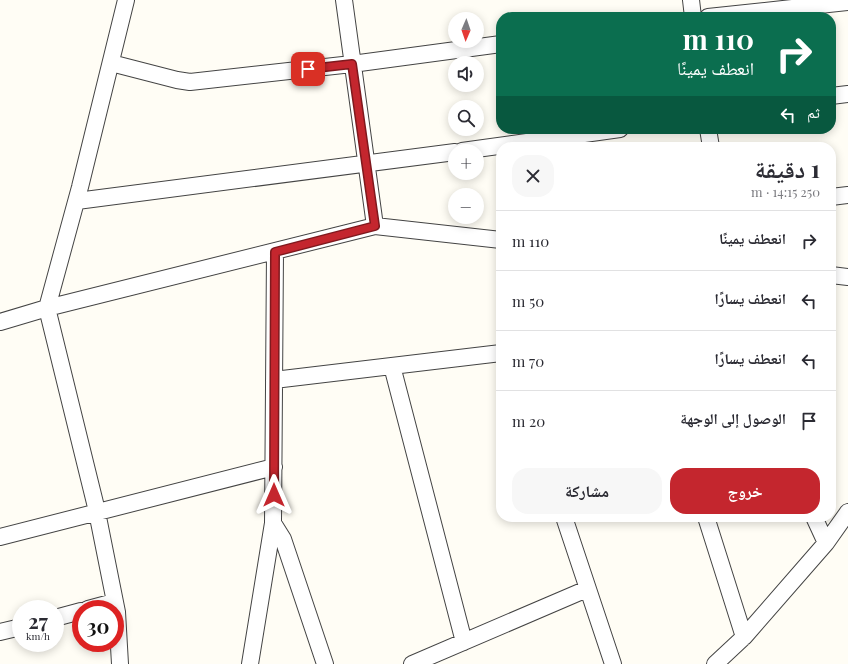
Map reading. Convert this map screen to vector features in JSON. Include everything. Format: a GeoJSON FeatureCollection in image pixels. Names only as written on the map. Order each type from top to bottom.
{"type":"FeatureCollection","features":[{"type":"Feature","properties":{"kind":"street"},"geometry":{"type":"LineString","coordinates":[[114,600],[97,512],[47,308],[76,201],[126,0]]}},
{"type":"Feature","properties":{"kind":"street"},"geometry":{"type":"LineString","coordinates":[[344,0],[375,226]]}},
{"type":"Feature","properties":{"kind":"street"},"geometry":{"type":"LineString","coordinates":[[691,0],[692,12]]}},
{"type":"Feature","properties":{"kind":"street"},"geometry":{"type":"LineString","coordinates":[[755,12],[848,2]]}},
{"type":"Feature","properties":{"kind":"street"},"geometry":{"type":"LineString","coordinates":[[111,63],[176,80],[190,82],[352,64],[496,45]]}},
{"type":"Feature","properties":{"kind":"street"},"geometry":{"type":"LineString","coordinates":[[836,95],[848,94]]}},
{"type":"Feature","properties":{"kind":"street"},"geometry":{"type":"LineString","coordinates":[[527,142],[584,134]]}},
{"type":"Feature","properties":{"kind":"street"},"geometry":{"type":"LineString","coordinates":[[484,148],[496,146]]}},
{"type":"Feature","properties":{"kind":"street"},"geometry":{"type":"LineString","coordinates":[[76,201],[448,153]]}},
{"type":"Feature","properties":{"kind":"street"},"geometry":{"type":"LineString","coordinates":[[836,196],[848,194]]}},
{"type":"Feature","properties":{"kind":"street"},"geometry":{"type":"LineString","coordinates":[[0,322],[47,308],[375,226],[496,239]]}},
{"type":"Feature","properties":{"kind":"street"},"geometry":{"type":"LineString","coordinates":[[250,664],[273,523],[275,252]]}},
{"type":"Feature","properties":{"kind":"street"},"geometry":{"type":"LineString","coordinates":[[836,276],[848,277]]}},
{"type":"Feature","properties":{"kind":"street"},"geometry":{"type":"LineString","coordinates":[[274,380],[496,354]]}},
{"type":"Feature","properties":{"kind":"street"},"geometry":{"type":"LineString","coordinates":[[392,366],[464,642]]}},
{"type":"Feature","properties":{"kind":"street"},"geometry":{"type":"LineString","coordinates":[[0,537],[274,467]]}},
{"type":"Feature","properties":{"kind":"street"},"geometry":{"type":"LineString","coordinates":[[715,664],[744,637],[826,543],[848,512]]}},
{"type":"Feature","properties":{"kind":"street"},"geometry":{"type":"LineString","coordinates":[[566,522],[612,664]]}},
{"type":"Feature","properties":{"kind":"street"},"geometry":{"type":"LineString","coordinates":[[708,522],[744,637]]}},
{"type":"Feature","properties":{"kind":"street"},"geometry":{"type":"LineString","coordinates":[[816,522],[826,543]]}},
{"type":"Feature","properties":{"kind":"street"},"geometry":{"type":"LineString","coordinates":[[273,523],[282,539],[325,664]]}},
{"type":"Feature","properties":{"kind":"street"},"geometry":{"type":"LineString","coordinates":[[412,664],[587,589]]}},
{"type":"Feature","properties":{"kind":"street"},"geometry":{"type":"LineString","coordinates":[[0,632],[12,629]]}},
{"type":"Feature","properties":{"kind":"street"},"geometry":{"type":"LineString","coordinates":[[119,652],[120,664]]}},
{"type":"Feature","properties":{"kind":"route"},"geometry":{"type":"LineString","coordinates":[[274,495],[275,252],[375,226],[352,64],[308,69]]}}]}
